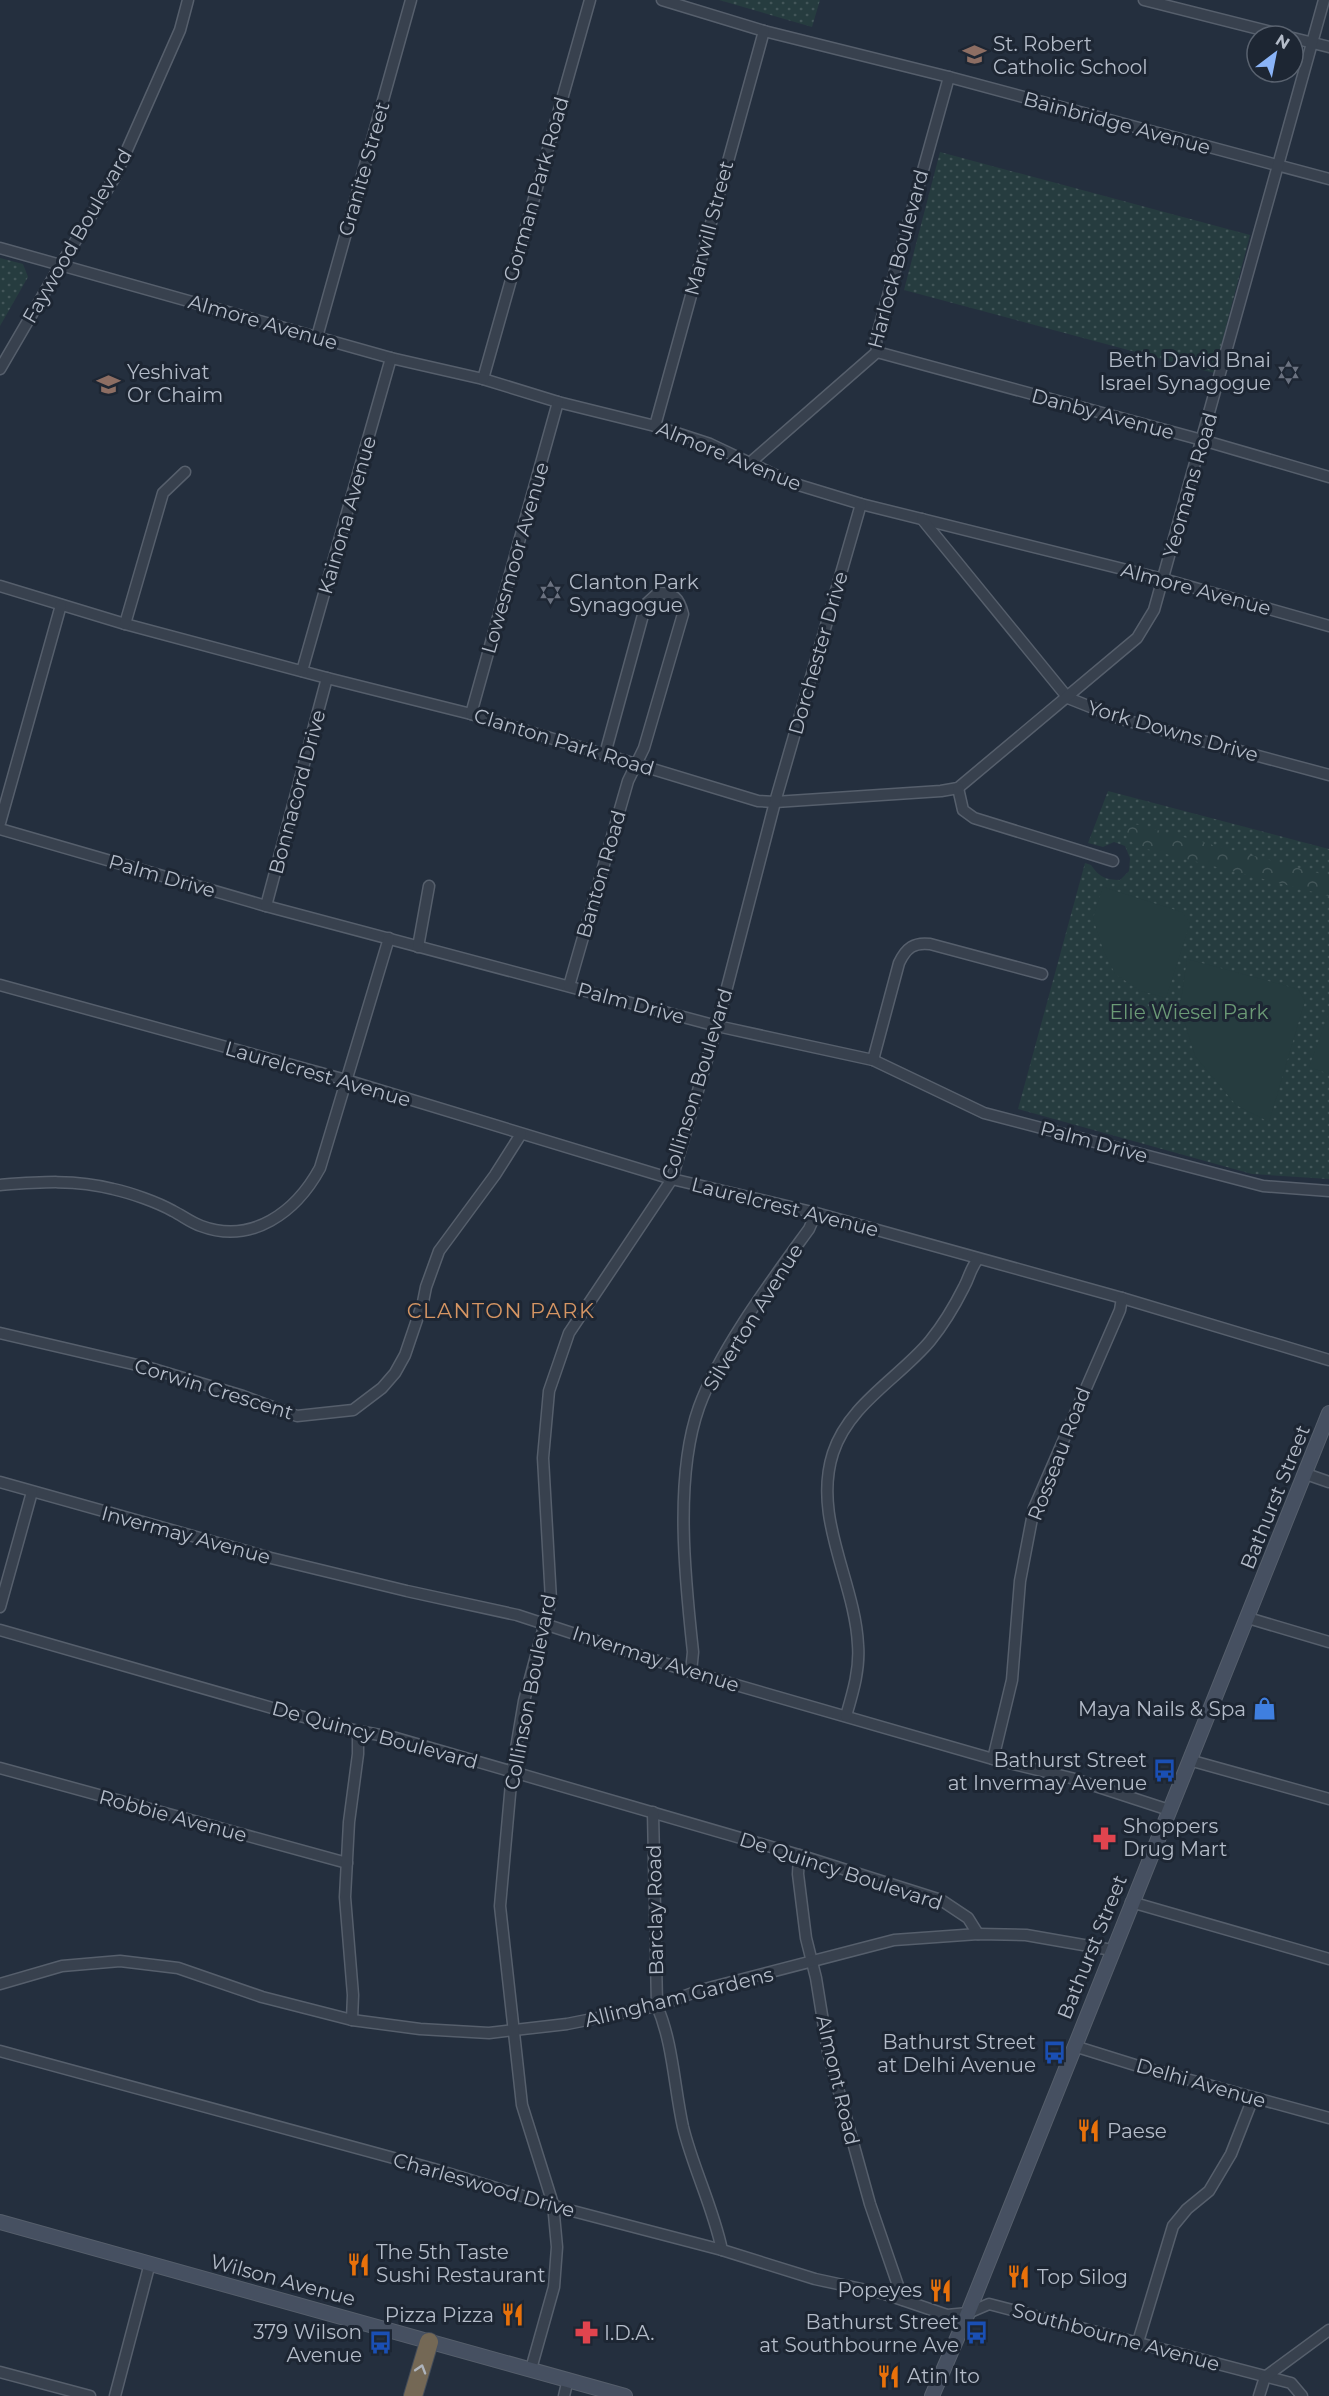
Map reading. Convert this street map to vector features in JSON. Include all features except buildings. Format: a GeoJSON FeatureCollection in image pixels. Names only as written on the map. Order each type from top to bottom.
{"type":"FeatureCollection","features":[{"type":"Feature","properties":{"kind":"highway"},"geometry":{"type":"LineString","coordinates":[[412,2396],[429,2342]]}},
{"type":"Feature","properties":{"kind":"main road","name":"Bathurst Street"},"geometry":{"type":"LineString","coordinates":[[932,2396],[968,2313],[1329,1413]]}},
{"type":"Feature","properties":{"kind":"main road","name":"Wilson Avenue"},"geometry":{"type":"LineString","coordinates":[[0,2222],[625,2396]]}},
{"type":"Feature","properties":{"kind":"street","name":"Faywood Boulevard"},"geometry":{"type":"LineString","coordinates":[[0,369],[115,177],[180,30],[188,0]]}},
{"type":"Feature","properties":{"kind":"street","name":"Granite Street"},"geometry":{"type":"LineString","coordinates":[[317,337],[411,0]]}},
{"type":"Feature","properties":{"kind":"street","name":"Gorman Park Road"},"geometry":{"type":"LineString","coordinates":[[483,379],[590,0]]}},
{"type":"Feature","properties":{"kind":"street","name":"Bainbridge Avenue"},"geometry":{"type":"LineString","coordinates":[[662,0],[764,31],[949,77],[1329,179]]}},
{"type":"Feature","properties":{"kind":"street"},"geometry":{"type":"LineString","coordinates":[[1144,0],[1245,25]]}},
{"type":"Feature","properties":{"kind":"street","name":"Yeomans Road"},"geometry":{"type":"LineString","coordinates":[[958,788],[1137,638],[1154,610],[1324,0]]}},
{"type":"Feature","properties":{"kind":"street","name":"Marwill Street"},"geometry":{"type":"LineString","coordinates":[[655,426],[764,31]]}},
{"type":"Feature","properties":{"kind":"street"},"geometry":{"type":"LineString","coordinates":[[1305,40],[1329,47]]}},
{"type":"Feature","properties":{"kind":"street","name":"Harlock Boulevard"},"geometry":{"type":"LineString","coordinates":[[751,462],[877,352],[876,339],[949,77]]}},
{"type":"Feature","properties":{"kind":"street","name":"Almore Avenue"},"geometry":{"type":"LineString","coordinates":[[0,248],[391,358],[483,379],[558,402],[655,426],[710,444],[792,483],[861,504],[1163,579],[1329,626]]}},
{"type":"Feature","properties":{"kind":"street","name":"Danby Avenue"},"geometry":{"type":"LineString","coordinates":[[877,352],[1202,440],[1329,477]]}},
{"type":"Feature","properties":{"kind":"street","name":"Kainona Avenue"},"geometry":{"type":"LineString","coordinates":[[302,671],[391,358]]}},
{"type":"Feature","properties":{"kind":"street","name":"Lowesmoor Avenue"},"geometry":{"type":"LineString","coordinates":[[471,714],[558,402]]}},
{"type":"Feature","properties":{"kind":"street"},"geometry":{"type":"LineString","coordinates":[[125,624],[163,493],[185,472]]}},
{"type":"Feature","properties":{"kind":"street","name":"Dorchester Drive"},"geometry":{"type":"LineString","coordinates":[[775,802],[861,504]]}},
{"type":"Feature","properties":{"kind":"street","name":"York Downs Drive"},"geometry":{"type":"LineString","coordinates":[[922,518],[1068,698],[1121,719],[1329,775]]}},
{"type":"Feature","properties":{"kind":"street","name":"Clanton Park Road"},"geometry":{"type":"LineString","coordinates":[[0,586],[125,624],[471,714],[758,801],[775,802],[958,788]]}},
{"type":"Feature","properties":{"kind":"street","name":"Banton Road"},"geometry":{"type":"LineString","coordinates":[[569,986],[628,781],[635,763],[645,748],[683,614],[676,597],[670,593],[658,593],[646,604],[605,754]]}},
{"type":"Feature","properties":{"kind":"street"},"geometry":{"type":"LineString","coordinates":[[0,823],[61,604]]}},
{"type":"Feature","properties":{"kind":"street","name":"Bonnacord Drive"},"geometry":{"type":"LineString","coordinates":[[266,906],[327,678]]}},
{"type":"Feature","properties":{"kind":"street"},"geometry":{"type":"LineString","coordinates":[[958,788],[963,810],[974,818],[1113,861]]}},
{"type":"Feature","properties":{"kind":"street","name":"Collinson Boulevard"},"geometry":{"type":"LineString","coordinates":[[531,2369],[554,2287],[557,2247],[553,2204],[522,2105],[512,2031],[500,1906],[512,1772],[524,1701],[551,1600],[543,1458],[549,1391],[569,1333],[672,1179],[717,1026],[775,802]]}},
{"type":"Feature","properties":{"kind":"street","name":"Palm Drive"},"geometry":{"type":"LineString","coordinates":[[0,829],[266,906],[717,1026],[873,1060],[984,1113],[1263,1186],[1329,1191]]}},
{"type":"Feature","properties":{"kind":"street"},"geometry":{"type":"LineString","coordinates":[[418,946],[429,886]]}},
{"type":"Feature","properties":{"kind":"street"},"geometry":{"type":"LineString","coordinates":[[0,1185],[58,1180],[84,1183],[128,1193],[172,1210],[203,1227],[237,1233],[257,1227],[287,1210],[310,1186],[327,1149],[389,938]]}},
{"type":"Feature","properties":{"kind":"street"},"geometry":{"type":"LineString","coordinates":[[873,1060],[899,963],[905,951],[913,945],[930,944],[1042,974]]}},
{"type":"Feature","properties":{"kind":"street","name":"Laurelcrest Avenue"},"geometry":{"type":"LineString","coordinates":[[0,985],[346,1080],[672,1179],[816,1213],[1122,1298],[1329,1359]]}},
{"type":"Feature","properties":{"kind":"street","name":"Corwin Crescent"},"geometry":{"type":"LineString","coordinates":[[0,1333],[150,1368],[243,1396],[297,1416],[353,1410],[382,1388],[395,1373],[405,1355],[439,1251],[495,1175],[521,1134]]}},
{"type":"Feature","properties":{"kind":"street","name":"Silverton Avenue"},"geometry":{"type":"LineString","coordinates":[[691,1672],[693,1652],[683,1521],[688,1458],[694,1423],[706,1390],[721,1361],[809,1229],[816,1213]]}},
{"type":"Feature","properties":{"kind":"street"},"geometry":{"type":"LineString","coordinates":[[846,1716],[858,1665],[858,1645],[847,1580],[833,1541],[828,1490],[833,1454],[840,1437],[859,1412],[885,1383],[932,1339],[957,1300],[966,1284],[969,1271],[978,1259]]}},
{"type":"Feature","properties":{"kind":"street","name":"Rosseau Road"},"geometry":{"type":"LineString","coordinates":[[993,1759],[1012,1680],[1020,1581],[1034,1508],[1120,1310],[1122,1298]]}},
{"type":"Feature","properties":{"kind":"street"},"geometry":{"type":"LineString","coordinates":[[1306,1474],[1329,1482]]}},
{"type":"Feature","properties":{"kind":"street","name":"Invermay Avenue"},"geometry":{"type":"LineString","coordinates":[[0,1482],[271,1558],[517,1615],[691,1672],[993,1759],[1061,1775],[1169,1810]]}},
{"type":"Feature","properties":{"kind":"street"},"geometry":{"type":"LineString","coordinates":[[0,1607],[32,1492]]}},
{"type":"Feature","properties":{"kind":"street"},"geometry":{"type":"LineString","coordinates":[[1248,1618],[1329,1642]]}},
{"type":"Feature","properties":{"kind":"street","name":"De Quincy Boulevard"},"geometry":{"type":"LineString","coordinates":[[0,1630],[358,1731],[396,1738],[800,1855],[941,1900],[968,1918],[978,1934]]}},
{"type":"Feature","properties":{"kind":"street"},"geometry":{"type":"LineString","coordinates":[[352,2019],[353,1995],[345,1897],[349,1822],[358,1754],[358,1731]]}},
{"type":"Feature","properties":{"kind":"street"},"geometry":{"type":"LineString","coordinates":[[1189,1760],[1329,1799]]}},
{"type":"Feature","properties":{"kind":"street","name":"Robbie Avenue"},"geometry":{"type":"LineString","coordinates":[[0,1768],[346,1863]]}},
{"type":"Feature","properties":{"kind":"street","name":"Barclay Road"},"geometry":{"type":"LineString","coordinates":[[653,1812],[657,2006],[667,2032],[684,2129],[717,2228],[722,2250]]}},
{"type":"Feature","properties":{"kind":"street","name":"Almont Road"},"geometry":{"type":"LineString","coordinates":[[800,1855],[798,1874],[811,1962],[838,2096],[870,2204],[903,2300]]}},
{"type":"Feature","properties":{"kind":"street"},"geometry":{"type":"LineString","coordinates":[[1131,1902],[1329,1959]]}},
{"type":"Feature","properties":{"kind":"street","name":"Allingham Gardens"},"geometry":{"type":"LineString","coordinates":[[0,1984],[62,1966],[120,1961],[178,1968],[262,1997],[352,2019],[458,2032],[512,2031],[592,2020],[657,2006],[700,1989],[894,1940],[978,1934],[1026,1935],[1112,1950]]}},
{"type":"Feature","properties":{"kind":"street","name":"Delhi Avenue"},"geometry":{"type":"LineString","coordinates":[[1074,2046],[1329,2118]]}},
{"type":"Feature","properties":{"kind":"street","name":"Charleswood Drive"},"geometry":{"type":"LineString","coordinates":[[0,2051],[434,2169],[722,2250],[815,2279],[903,2300],[947,2315],[968,2313]]}},
{"type":"Feature","properties":{"kind":"street"},"geometry":{"type":"LineString","coordinates":[[1138,2342],[1173,2226],[1187,2209],[1209,2191],[1231,2154],[1253,2098]]}},
{"type":"Feature","properties":{"kind":"street"},"geometry":{"type":"LineString","coordinates":[[115,2396],[150,2263]]}},
{"type":"Feature","properties":{"kind":"street","name":"Southbourne Avenue"},"geometry":{"type":"LineString","coordinates":[[968,2313],[989,2304],[1291,2383],[1302,2396]]}},
{"type":"Feature","properties":{"kind":"street"},"geometry":{"type":"LineString","coordinates":[[1259,2396],[1265,2377],[1329,2330]]}},
{"type":"Feature","properties":{"kind":"street"},"geometry":{"type":"LineString","coordinates":[[0,2372],[90,2396]]}},
{"type":"Feature","properties":{"kind":"street"},"geometry":{"type":"LineString","coordinates":[[564,2396],[568,2379]]}},
{"type":"Feature","properties":{"kind":"green space"},"geometry":{"type":"Polygon","coordinates":[[[719,0],[820,0],[812,27],[719,0]]]}},
{"type":"Feature","properties":{"kind":"green space"},"geometry":{"type":"Polygon","coordinates":[[[940,152],[1250,235],[1214,373],[904,290],[940,152]]]}},
{"type":"Feature","properties":{"kind":"green space"},"geometry":{"type":"Polygon","coordinates":[[[0,258],[23,264],[28,277],[0,326],[0,258]]]}},
{"type":"Feature","properties":{"kind":"green space","name":"Elie Wiesel Park"},"geometry":{"type":"Polygon","coordinates":[[[1108,791],[1329,849],[1329,1179],[1252,1174],[1018,1109],[1085,863],[1091,865],[1103,877],[1111,879],[1120,880],[1129,871],[1130,858],[1125,846],[1114,842],[1103,847],[1088,843],[1108,791]]]}},
{"type":"Feature","properties":{"kind":"green space"},"geometry":{"type":"Polygon","coordinates":[[[1131,823],[1329,876],[1329,896],[1135,846],[1126,834],[1131,823]]]}},
{"type":"Feature","properties":{"kind":"green space"},"geometry":{"type":"Polygon","coordinates":[[[1103,887],[1182,912],[1190,923],[1166,998],[1141,991],[1115,974],[1103,949],[1093,918],[1103,887]]]}},
{"type":"Feature","properties":{"kind":"green space"},"geometry":{"type":"Polygon","coordinates":[[[1187,959],[1298,989],[1305,1001],[1269,1122],[1236,1105],[1195,1056],[1180,1007],[1187,959]]]}},
{"type":"Feature","properties":{"kind":"green space"},"geometry":{"type":"Polygon","coordinates":[[[1329,1013],[1329,1074],[1309,1067],[1329,1013]]]}},
{"type":"Feature","properties":{"kind":"place","name":"St. Robert Catholic School"},"geometry":{"type":"Point","coordinates":[975,55]}},
{"type":"Feature","properties":{"kind":"place","name":"Beth David Bnai Israel Synagogue"},"geometry":{"type":"Point","coordinates":[1289,372]}},
{"type":"Feature","properties":{"kind":"place","name":"Yeshivat Or Chaim"},"geometry":{"type":"Point","coordinates":[109,384]}},
{"type":"Feature","properties":{"kind":"place","name":"Clanton Park Synagogue"},"geometry":{"type":"Point","coordinates":[551,593]}},
{"type":"Feature","properties":{"kind":"place","name":"Maya Nails & Spa"},"geometry":{"type":"Point","coordinates":[1264,1709]}},
{"type":"Feature","properties":{"kind":"place","name":"Bathurst Street at Invermay Avenue"},"geometry":{"type":"Point","coordinates":[1165,1771]}},
{"type":"Feature","properties":{"kind":"place","name":"Shoppers Drug Mart"},"geometry":{"type":"Point","coordinates":[1105,1838]}},
{"type":"Feature","properties":{"kind":"place","name":"Bathurst Street at Delhi Avenue"},"geometry":{"type":"Point","coordinates":[1054,2053]}},
{"type":"Feature","properties":{"kind":"place","name":"Paese"},"geometry":{"type":"Point","coordinates":[1089,2131]}},
{"type":"Feature","properties":{"kind":"place","name":"The 5th Taste Sushi Restaurant"},"geometry":{"type":"Point","coordinates":[358,2264]}},
{"type":"Feature","properties":{"kind":"place","name":"Top Silog"},"geometry":{"type":"Point","coordinates":[1019,2277]}},
{"type":"Feature","properties":{"kind":"place","name":"Popeyes"},"geometry":{"type":"Point","coordinates":[940,2290]}},
{"type":"Feature","properties":{"kind":"place","name":"Pizza Pizza"},"geometry":{"type":"Point","coordinates":[512,2315]}},
{"type":"Feature","properties":{"kind":"place","name":"I.D.A."},"geometry":{"type":"Point","coordinates":[586,2333]}},
{"type":"Feature","properties":{"kind":"place","name":"Bathurst Street at Southbourne Ave"},"geometry":{"type":"Point","coordinates":[977,2333]}},
{"type":"Feature","properties":{"kind":"place","name":"379 Wilson Avenue"},"geometry":{"type":"Point","coordinates":[380,2343]}},
{"type":"Feature","properties":{"kind":"place","name":"Atin Ito"},"geometry":{"type":"Point","coordinates":[889,2376]}},
{"type":"Feature","properties":{"kind":"district","name":"CLANTON PARK"},"geometry":{"type":"Point","coordinates":[501,1311]}}]}
